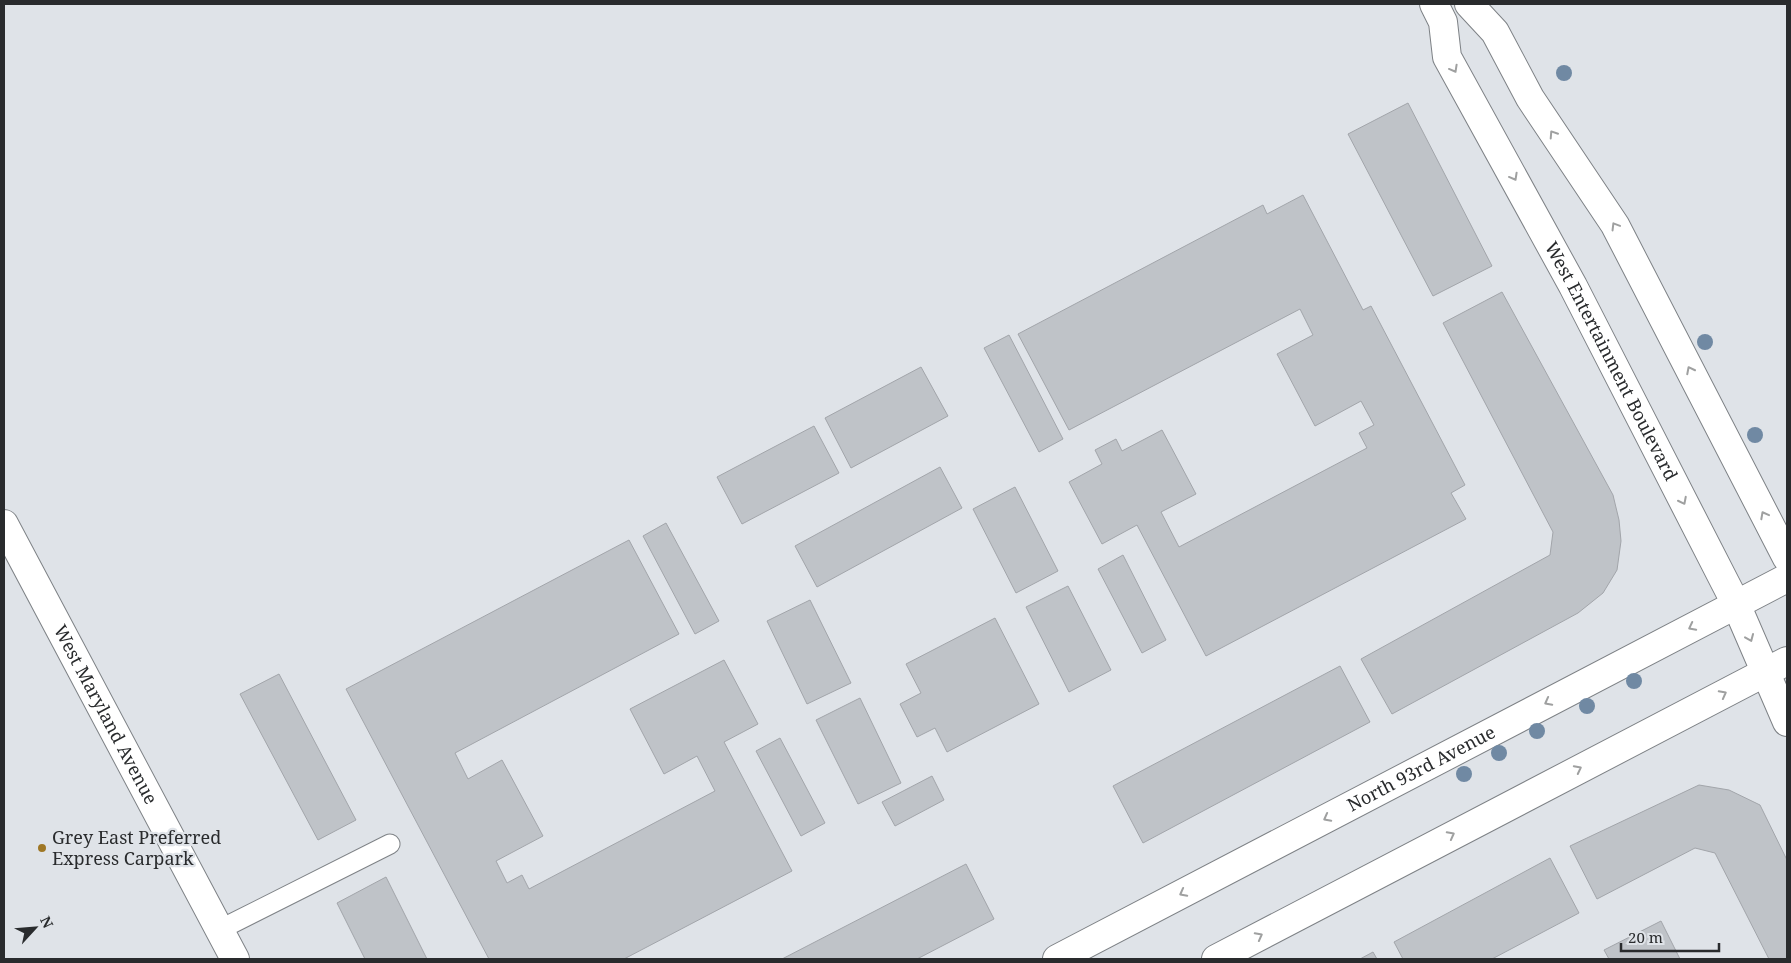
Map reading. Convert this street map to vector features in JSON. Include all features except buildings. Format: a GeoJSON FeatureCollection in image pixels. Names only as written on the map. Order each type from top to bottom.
{"type":"FeatureCollection","features":[{"type":"Feature","properties":{"kind":"street"},"geometry":{"type":"LineString","coordinates":[[1439,13],[1472,5],[1495,32],[1530,98],[1615,225],[1787,558]]}},
{"type":"Feature","properties":{"kind":"street","name":"West Entertainment Boulevard"},"geometry":{"type":"LineString","coordinates":[[1439,13],[1447,57],[1565,271],[1736,604],[1776,666],[1787,722]]}},
{"type":"Feature","properties":{"kind":"street","name":"West Maryland Avenue"},"geometry":{"type":"LineString","coordinates":[[4,524],[235,959]]}},
{"type":"Feature","properties":{"kind":"street","name":"North 93rd Avenue"},"geometry":{"type":"LineString","coordinates":[[1057,959],[1787,578]]}},
{"type":"Feature","properties":{"kind":"street"},"geometry":{"type":"LineString","coordinates":[[1216,959],[1776,666]]}},
{"type":"Feature","properties":{"kind":"lane"},"geometry":{"type":"LineString","coordinates":[[219,930],[390,844]]}},
{"type":"Feature","properties":{"kind":"place","name":"Grey East Preferred Express Carpark"},"geometry":{"type":"Point","coordinates":[42,848]}}]}
